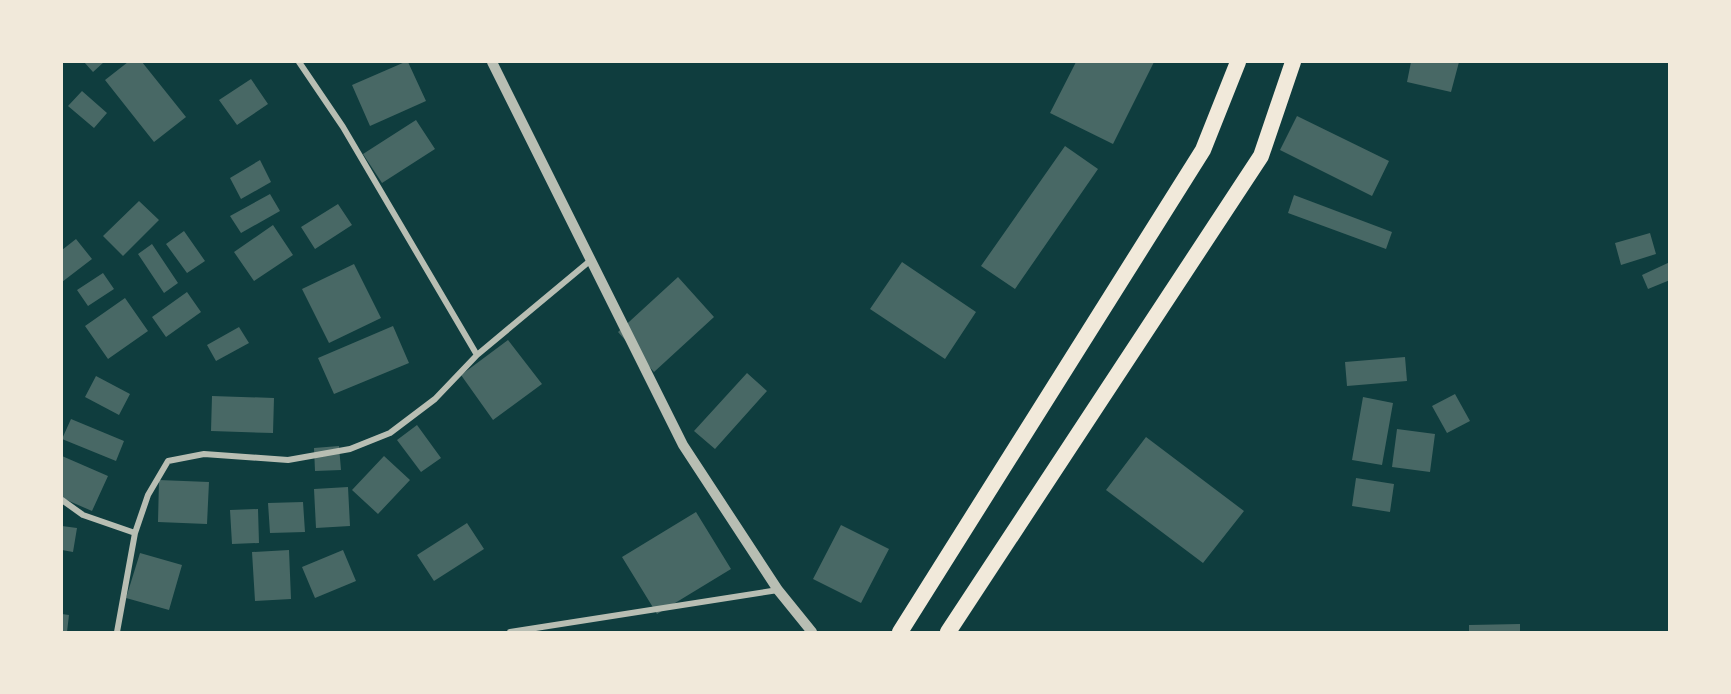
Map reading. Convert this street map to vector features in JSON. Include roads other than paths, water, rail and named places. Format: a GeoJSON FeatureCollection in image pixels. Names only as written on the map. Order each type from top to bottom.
{"type":"FeatureCollection","features":[{"type":"Feature","properties":{"kind":"highway"},"geometry":{"type":"LineString","coordinates":[[900,633],[1203,150],[1238,62]]}},
{"type":"Feature","properties":{"kind":"highway"},"geometry":{"type":"LineString","coordinates":[[948,633],[1260,156],[1293,62]]}},
{"type":"Feature","properties":{"kind":"street"},"geometry":{"type":"LineString","coordinates":[[299,62],[343,127],[477,355]]}},
{"type":"Feature","properties":{"kind":"street"},"geometry":{"type":"LineString","coordinates":[[492,62],[682,445],[778,590],[812,633]]}},
{"type":"Feature","properties":{"kind":"street"},"geometry":{"type":"LineString","coordinates":[[117,633],[135,532],[148,495],[168,461],[204,454],[288,460],[350,449],[390,433],[435,399],[477,355],[591,260]]}},
{"type":"Feature","properties":{"kind":"street"},"geometry":{"type":"LineString","coordinates":[[62,500],[82,514],[135,532]]}},
{"type":"Feature","properties":{"kind":"street"},"geometry":{"type":"LineString","coordinates":[[510,633],[778,590]]}}]}
